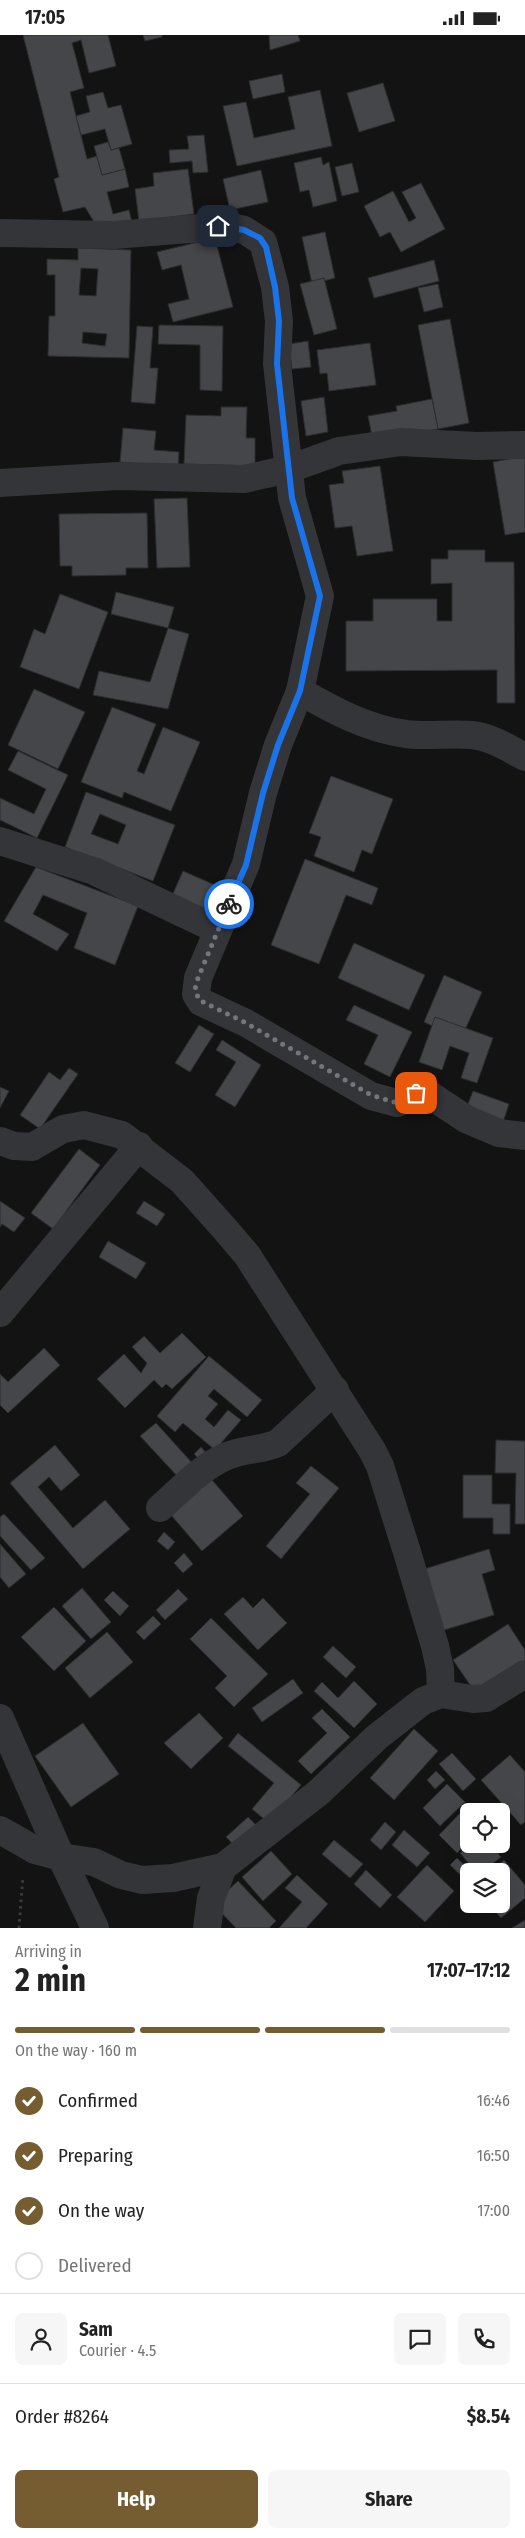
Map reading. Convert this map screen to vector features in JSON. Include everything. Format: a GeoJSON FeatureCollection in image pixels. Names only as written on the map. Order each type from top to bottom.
{"type":"FeatureCollection","features":[{"type":"Feature","properties":{"kind":"street"},"geometry":{"type":"LineString","coordinates":[[0,233],[114,235],[228,226],[244,230],[260,238],[266,247],[275,287],[279,321],[277,364],[292,498],[320,596],[300,691],[278,745],[263,793],[246,865],[196,984],[196,994],[201,1002],[246,1023],[371,1095],[397,1103],[416,1093],[430,1095],[452,1111],[480,1125],[499,1133],[525,1136]]}},
{"type":"Feature","properties":{"kind":"street"},"geometry":{"type":"LineString","coordinates":[[0,483],[118,476],[244,479],[290,469],[339,451],[401,442],[476,447],[525,445]]}},
{"type":"Feature","properties":{"kind":"street"},"geometry":{"type":"LineString","coordinates":[[300,691],[340,713],[393,732],[423,736],[473,735],[495,742],[525,757]]}},
{"type":"Feature","properties":{"kind":"street"},"geometry":{"type":"LineString","coordinates":[[0,841],[52,855],[94,871],[218,930]]}},
{"type":"Feature","properties":{"kind":"street"},"geometry":{"type":"LineString","coordinates":[[0,1141],[14,1146],[32,1147],[63,1129],[84,1125],[122,1135],[139,1146],[182,1181],[247,1255],[335,1390],[380,1466],[435,1647],[440,1669],[441,1694]]}},
{"type":"Feature","properties":{"kind":"street"},"geometry":{"type":"LineString","coordinates":[[0,1313],[139,1146]]}},
{"type":"Feature","properties":{"kind":"street"},"geometry":{"type":"LineString","coordinates":[[160,1509],[209,1466],[234,1453],[278,1443],[335,1390]]}},
{"type":"Feature","properties":{"kind":"street"},"geometry":{"type":"LineString","coordinates":[[0,1830],[35,1850],[61,1857],[94,1862],[121,1875],[142,1880],[172,1879],[224,1867],[318,1793],[408,1710],[423,1701],[441,1694],[473,1699],[486,1697],[525,1674]]}},
{"type":"Feature","properties":{"kind":"street"},"geometry":{"type":"LineString","coordinates":[[0,1717],[61,1857],[95,1928]]}},
{"type":"Feature","properties":{"kind":"street"},"geometry":{"type":"LineString","coordinates":[[207,1928],[211,1898],[224,1867]]}},
{"type":"Feature","properties":{"kind":"path"},"geometry":{"type":"LineString","coordinates":[[19,1928],[24,1843]]}},
{"type":"Feature","properties":{"kind":"building"},"geometry":{"type":"Polygon","coordinates":[[[23,35],[108,35],[116,66],[89,73],[81,40],[72,43],[84,88],[70,92],[87,159],[97,156],[102,175],[125,169],[129,187],[107,192],[113,214],[129,210],[132,222],[94,222],[85,207],[63,212],[54,179],[59,177],[23,35]]]}},
{"type":"Feature","properties":{"kind":"building"},"geometry":{"type":"Polygon","coordinates":[[[143,35],[162,35],[162,37],[145,41],[143,35]]]}},
{"type":"Feature","properties":{"kind":"building"},"geometry":{"type":"Polygon","coordinates":[[[269,35],[298,35],[300,41],[270,50],[269,35]]]}},
{"type":"Feature","properties":{"kind":"building"},"geometry":{"type":"Polygon","coordinates":[[[282,74],[285,92],[253,99],[249,81],[282,74]]]}},
{"type":"Feature","properties":{"kind":"building"},"geometry":{"type":"Polygon","coordinates":[[[383,83],[395,121],[359,132],[347,93],[383,83]]]}},
{"type":"Feature","properties":{"kind":"building"},"geometry":{"type":"Polygon","coordinates":[[[320,90],[332,146],[237,166],[223,106],[246,102],[254,138],[295,129],[288,97],[320,90]]]}},
{"type":"Feature","properties":{"kind":"building"},"geometry":{"type":"Polygon","coordinates":[[[103,92],[108,108],[121,105],[132,144],[111,150],[105,129],[81,135],[76,116],[90,112],[86,96],[103,92]]]}},
{"type":"Feature","properties":{"kind":"building"},"geometry":{"type":"Polygon","coordinates":[[[204,135],[208,172],[193,173],[192,161],[170,163],[169,150],[189,149],[187,136],[204,135]]]}},
{"type":"Feature","properties":{"kind":"building"},"geometry":{"type":"Polygon","coordinates":[[[108,142],[111,150],[119,148],[125,169],[102,175],[94,146],[108,142]]]}},
{"type":"Feature","properties":{"kind":"building"},"geometry":{"type":"Polygon","coordinates":[[[321,157],[323,165],[329,162],[337,201],[313,207],[309,190],[300,192],[294,163],[321,157]]]}},
{"type":"Feature","properties":{"kind":"building"},"geometry":{"type":"Polygon","coordinates":[[[352,163],[359,192],[342,196],[335,167],[352,163]]]}},
{"type":"Feature","properties":{"kind":"building"},"geometry":{"type":"Polygon","coordinates":[[[188,169],[194,214],[139,221],[135,189],[154,186],[153,173],[188,169]]]}},
{"type":"Feature","properties":{"kind":"building"},"geometry":{"type":"Polygon","coordinates":[[[261,170],[268,202],[230,210],[223,179],[261,170]]]}},
{"type":"Feature","properties":{"kind":"building"},"geometry":{"type":"Polygon","coordinates":[[[421,183],[445,229],[401,252],[390,232],[380,237],[364,206],[393,191],[409,222],[416,218],[402,192],[421,183]]]}},
{"type":"Feature","properties":{"kind":"building"},"geometry":{"type":"Polygon","coordinates":[[[325,232],[335,278],[312,284],[302,237],[325,232]]]}},
{"type":"Feature","properties":{"kind":"building"},"geometry":{"type":"Polygon","coordinates":[[[215,238],[233,307],[173,322],[168,304],[189,299],[181,265],[162,270],[157,252],[215,238]]]}},
{"type":"Feature","properties":{"kind":"building"},"geometry":{"type":"Polygon","coordinates":[[[78,248],[131,250],[129,358],[48,356],[49,316],[55,316],[55,275],[47,275],[47,259],[78,260],[78,248]],[[81,268],[79,295],[96,296],[98,269],[81,268]],[[83,332],[82,343],[105,346],[107,334],[83,332]]]}},
{"type":"Feature","properties":{"kind":"building"},"geometry":{"type":"Polygon","coordinates":[[[434,260],[439,281],[374,298],[368,278],[434,260]]]}},
{"type":"Feature","properties":{"kind":"building"},"geometry":{"type":"Polygon","coordinates":[[[324,278],[337,329],[314,335],[300,284],[324,278]]]}},
{"type":"Feature","properties":{"kind":"building"},"geometry":{"type":"Polygon","coordinates":[[[438,284],[443,307],[424,312],[418,288],[438,284]]]}},
{"type":"Feature","properties":{"kind":"building"},"geometry":{"type":"Polygon","coordinates":[[[450,319],[469,423],[438,429],[418,325],[450,319]]]}},
{"type":"Feature","properties":{"kind":"building"},"geometry":{"type":"Polygon","coordinates":[[[159,325],[223,326],[222,391],[200,390],[200,345],[158,344],[159,325]]]}},
{"type":"Feature","properties":{"kind":"building"},"geometry":{"type":"Polygon","coordinates":[[[137,326],[153,327],[150,368],[158,368],[155,404],[131,402],[137,326]]]}},
{"type":"Feature","properties":{"kind":"building"},"geometry":{"type":"Polygon","coordinates":[[[308,341],[311,367],[292,369],[289,344],[308,341]]]}},
{"type":"Feature","properties":{"kind":"building"},"geometry":{"type":"Polygon","coordinates":[[[370,343],[376,385],[329,391],[327,373],[320,374],[317,350],[370,343]]]}},
{"type":"Feature","properties":{"kind":"building"},"geometry":{"type":"Polygon","coordinates":[[[324,397],[328,432],[306,436],[301,401],[324,397]]]}},
{"type":"Feature","properties":{"kind":"building"},"geometry":{"type":"Polygon","coordinates":[[[432,399],[438,429],[373,441],[368,416],[397,411],[396,406],[432,399]]]}},
{"type":"Feature","properties":{"kind":"building"},"geometry":{"type":"Polygon","coordinates":[[[221,407],[247,407],[246,438],[255,438],[255,466],[184,464],[186,415],[221,416],[221,407]]]}},
{"type":"Feature","properties":{"kind":"building"},"geometry":{"type":"Polygon","coordinates":[[[123,428],[156,431],[154,450],[179,452],[178,467],[120,462],[123,428]]]}},
{"type":"Feature","properties":{"kind":"building"},"geometry":{"type":"Polygon","coordinates":[[[525,456],[525,532],[505,535],[493,462],[525,456]]]}},
{"type":"Feature","properties":{"kind":"building"},"geometry":{"type":"Polygon","coordinates":[[[380,466],[393,551],[357,556],[352,526],[335,528],[329,485],[344,483],[342,471],[380,466]]]}},
{"type":"Feature","properties":{"kind":"building"},"geometry":{"type":"Polygon","coordinates":[[[187,498],[190,567],[157,568],[154,499],[187,498]]]}},
{"type":"Feature","properties":{"kind":"building"},"geometry":{"type":"Polygon","coordinates":[[[147,513],[148,568],[126,568],[126,575],[72,576],[72,566],[60,566],[59,514],[147,513]]]}},
{"type":"Feature","properties":{"kind":"building"},"geometry":{"type":"Polygon","coordinates":[[[448,550],[485,550],[485,562],[514,562],[515,703],[497,703],[497,670],[346,671],[346,621],[373,621],[373,599],[437,599],[437,621],[452,621],[452,583],[431,584],[431,559],[448,559],[448,550]]]}},
{"type":"Feature","properties":{"kind":"building"},"geometry":{"type":"Polygon","coordinates":[[[116,592],[174,607],[168,628],[111,614],[116,592]]]}},
{"type":"Feature","properties":{"kind":"building"},"geometry":{"type":"Polygon","coordinates":[[[60,594],[108,612],[79,689],[20,667],[34,629],[45,634],[60,594]]]}},
{"type":"Feature","properties":{"kind":"building"},"geometry":{"type":"Polygon","coordinates":[[[168,628],[189,634],[168,709],[93,695],[99,671],[150,682],[168,628]]]}},
{"type":"Feature","properties":{"kind":"building"},"geometry":{"type":"Polygon","coordinates":[[[34,689],[85,712],[58,769],[8,745],[34,689]]]}},
{"type":"Feature","properties":{"kind":"building"},"geometry":{"type":"Polygon","coordinates":[[[112,707],[156,724],[137,771],[144,774],[163,727],[200,742],[171,811],[124,792],[122,798],[81,782],[112,707]]]}},
{"type":"Feature","properties":{"kind":"building"},"geometry":{"type":"Polygon","coordinates":[[[18,751],[68,775],[37,838],[0,820],[0,798],[34,814],[46,789],[8,770],[18,751]]]}},
{"type":"Feature","properties":{"kind":"building"},"geometry":{"type":"Polygon","coordinates":[[[331,776],[393,799],[372,854],[362,850],[354,872],[314,856],[321,837],[309,833],[331,776]]]}},
{"type":"Feature","properties":{"kind":"building"},"geometry":{"type":"Polygon","coordinates":[[[86,792],[175,825],[153,881],[65,847],[86,792]],[[100,814],[91,834],[118,844],[126,825],[100,814]]]}},
{"type":"Feature","properties":{"kind":"building"},"geometry":{"type":"Polygon","coordinates":[[[305,859],[378,888],[372,905],[346,895],[319,964],[271,945],[305,859]]]}},
{"type":"Feature","properties":{"kind":"building"},"geometry":{"type":"Polygon","coordinates":[[[36,867],[138,906],[115,965],[74,948],[87,913],[43,895],[33,914],[69,934],[57,951],[4,921],[36,867]]]}},
{"type":"Feature","properties":{"kind":"building"},"geometry":{"type":"Polygon","coordinates":[[[183,871],[224,889],[213,916],[171,898],[183,871]]]}},
{"type":"Feature","properties":{"kind":"building"},"geometry":{"type":"Polygon","coordinates":[[[354,943],[425,975],[409,1010],[338,978],[354,943]]]}},
{"type":"Feature","properties":{"kind":"building"},"geometry":{"type":"Polygon","coordinates":[[[444,975],[482,992],[461,1039],[424,1022],[444,975]]]}},
{"type":"Feature","properties":{"kind":"building"},"geometry":{"type":"Polygon","coordinates":[[[354,1005],[412,1032],[390,1077],[364,1064],[378,1035],[346,1020],[354,1005]]]}},
{"type":"Feature","properties":{"kind":"building"},"geometry":{"type":"Polygon","coordinates":[[[435,1017],[493,1038],[477,1083],[461,1078],[469,1053],[450,1046],[442,1070],[419,1062],[435,1017]]]}},
{"type":"Feature","properties":{"kind":"building"},"geometry":{"type":"Polygon","coordinates":[[[199,1025],[214,1034],[190,1072],[175,1063],[199,1025]]]}},
{"type":"Feature","properties":{"kind":"building"},"geometry":{"type":"Polygon","coordinates":[[[222,1040],[261,1065],[235,1107],[215,1095],[236,1062],[216,1050],[222,1040]]]}},
{"type":"Feature","properties":{"kind":"building"},"geometry":{"type":"Polygon","coordinates":[[[69,1068],[78,1074],[40,1129],[20,1115],[49,1072],[60,1080],[69,1068]]]}},
{"type":"Feature","properties":{"kind":"building"},"geometry":{"type":"Polygon","coordinates":[[[0,1087],[9,1091],[0,1108],[0,1087]]]}},
{"type":"Feature","properties":{"kind":"building"},"geometry":{"type":"Polygon","coordinates":[[[473,1091],[509,1104],[502,1125],[465,1112],[473,1091]]]}},
{"type":"Feature","properties":{"kind":"building"},"geometry":{"type":"Polygon","coordinates":[[[79,1149],[100,1165],[53,1229],[31,1213],[79,1149]]]}},
{"type":"Feature","properties":{"kind":"building"},"geometry":{"type":"Polygon","coordinates":[[[0,1201],[25,1218],[14,1232],[2,1224],[0,1227],[0,1201]]]}},
{"type":"Feature","properties":{"kind":"building"},"geometry":{"type":"Polygon","coordinates":[[[144,1201],[165,1214],[157,1226],[136,1213],[144,1201]]]}},
{"type":"Feature","properties":{"kind":"building"},"geometry":{"type":"Polygon","coordinates":[[[108,1241],[146,1263],[136,1279],[99,1257],[108,1241]]]}},
{"type":"Feature","properties":{"kind":"building"},"geometry":{"type":"Polygon","coordinates":[[[182,1333],[206,1357],[172,1389],[166,1384],[162,1388],[154,1380],[125,1408],[97,1379],[124,1354],[141,1373],[147,1363],[132,1347],[144,1336],[160,1353],[182,1333]]]}},
{"type":"Feature","properties":{"kind":"building"},"geometry":{"type":"Polygon","coordinates":[[[44,1348],[60,1365],[8,1413],[0,1405],[0,1374],[8,1382],[44,1348]]]}},
{"type":"Feature","properties":{"kind":"building"},"geometry":{"type":"Polygon","coordinates":[[[209,1356],[262,1400],[247,1417],[214,1389],[208,1396],[218,1404],[205,1419],[214,1427],[228,1410],[241,1420],[215,1450],[183,1423],[175,1432],[157,1416],[209,1356]]]}},
{"type":"Feature","properties":{"kind":"building"},"geometry":{"type":"Polygon","coordinates":[[[156,1423],[194,1465],[179,1478],[140,1436],[156,1423]]]}},
{"type":"Feature","properties":{"kind":"building"},"geometry":{"type":"Polygon","coordinates":[[[496,1440],[525,1441],[525,1524],[515,1524],[516,1473],[495,1473],[496,1440]]]}},
{"type":"Feature","properties":{"kind":"building"},"geometry":{"type":"Polygon","coordinates":[[[55,1445],[80,1475],[61,1491],[49,1477],[38,1487],[73,1528],[105,1500],[130,1529],[83,1569],[10,1483],[55,1445]]]}},
{"type":"Feature","properties":{"kind":"building"},"geometry":{"type":"Polygon","coordinates":[[[201,1447],[208,1455],[201,1461],[194,1454],[201,1447]]]}},
{"type":"Feature","properties":{"kind":"building"},"geometry":{"type":"Polygon","coordinates":[[[311,1466],[339,1488],[281,1559],[266,1546],[310,1494],[296,1483],[311,1466]]]}},
{"type":"Feature","properties":{"kind":"building"},"geometry":{"type":"Polygon","coordinates":[[[206,1473],[243,1516],[202,1551],[165,1508],[206,1473]]]}},
{"type":"Feature","properties":{"kind":"building"},"geometry":{"type":"Polygon","coordinates":[[[463,1475],[492,1475],[492,1504],[510,1504],[510,1534],[493,1534],[493,1518],[463,1518],[463,1475]]]}},
{"type":"Feature","properties":{"kind":"building"},"geometry":{"type":"Polygon","coordinates":[[[4,1514],[45,1558],[31,1570],[0,1536],[0,1517],[4,1514]]]}},
{"type":"Feature","properties":{"kind":"building"},"geometry":{"type":"Polygon","coordinates":[[[164,1532],[175,1542],[168,1550],[157,1541],[164,1532]]]}},
{"type":"Feature","properties":{"kind":"building"},"geometry":{"type":"Polygon","coordinates":[[[0,1544],[26,1574],[9,1588],[0,1577],[0,1544]]]}},
{"type":"Feature","properties":{"kind":"building"},"geometry":{"type":"Polygon","coordinates":[[[489,1549],[495,1570],[482,1574],[494,1615],[444,1630],[421,1570],[489,1549]]]}},
{"type":"Feature","properties":{"kind":"building"},"geometry":{"type":"Polygon","coordinates":[[[184,1553],[193,1564],[183,1573],[174,1563],[184,1553]]]}},
{"type":"Feature","properties":{"kind":"building"},"geometry":{"type":"Polygon","coordinates":[[[82,1588],[111,1622],[91,1639],[62,1606],[82,1588]]]}},
{"type":"Feature","properties":{"kind":"building"},"geometry":{"type":"Polygon","coordinates":[[[178,1589],[188,1599],[165,1620],[156,1610],[178,1589]]]}},
{"type":"Feature","properties":{"kind":"building"},"geometry":{"type":"Polygon","coordinates":[[[113,1591],[129,1606],[120,1616],[104,1600],[113,1591]]]}},
{"type":"Feature","properties":{"kind":"building"},"geometry":{"type":"Polygon","coordinates":[[[243,1597],[253,1608],[263,1598],[287,1623],[258,1650],[224,1614],[243,1597]]]}},
{"type":"Feature","properties":{"kind":"building"},"geometry":{"type":"Polygon","coordinates":[[[54,1607],[86,1641],[54,1671],[21,1637],[54,1607]]]}},
{"type":"Feature","properties":{"kind":"building"},"geometry":{"type":"Polygon","coordinates":[[[153,1616],[161,1624],[144,1640],[136,1632],[153,1616]]]}},
{"type":"Feature","properties":{"kind":"building"},"geometry":{"type":"Polygon","coordinates":[[[211,1618],[268,1674],[234,1707],[215,1688],[227,1676],[190,1639],[211,1618]]]}},
{"type":"Feature","properties":{"kind":"building"},"geometry":{"type":"Polygon","coordinates":[[[508,1624],[525,1650],[525,1664],[477,1695],[453,1660],[508,1624]]]}},
{"type":"Feature","properties":{"kind":"building"},"geometry":{"type":"Polygon","coordinates":[[[107,1632],[133,1662],[90,1698],[65,1668],[107,1632]]]}},
{"type":"Feature","properties":{"kind":"building"},"geometry":{"type":"Polygon","coordinates":[[[333,1646],[356,1667],[346,1678],[323,1657],[333,1646]]]}},
{"type":"Feature","properties":{"kind":"building"},"geometry":{"type":"Polygon","coordinates":[[[293,1679],[303,1693],[262,1722],[252,1708],[293,1679]]]}},
{"type":"Feature","properties":{"kind":"building"},"geometry":{"type":"Polygon","coordinates":[[[354,1681],[377,1704],[354,1728],[314,1691],[322,1682],[338,1698],[354,1681]]]}},
{"type":"Feature","properties":{"kind":"building"},"geometry":{"type":"Polygon","coordinates":[[[322,1709],[350,1737],[311,1774],[298,1761],[327,1733],[312,1718],[322,1709]]]}},
{"type":"Feature","properties":{"kind":"building"},"geometry":{"type":"Polygon","coordinates":[[[199,1713],[223,1738],[191,1769],[164,1743],[199,1713]]]}},
{"type":"Feature","properties":{"kind":"building"},"geometry":{"type":"Polygon","coordinates":[[[83,1723],[119,1774],[71,1807],[35,1756],[83,1723]]]}},
{"type":"Feature","properties":{"kind":"building"},"geometry":{"type":"Polygon","coordinates":[[[414,1729],[438,1751],[394,1800],[370,1778],[414,1729]]]}},
{"type":"Feature","properties":{"kind":"building"},"geometry":{"type":"Polygon","coordinates":[[[238,1733],[301,1785],[269,1823],[252,1809],[274,1783],[228,1746],[238,1733]]]}},
{"type":"Feature","properties":{"kind":"building"},"geometry":{"type":"Polygon","coordinates":[[[452,1753],[476,1779],[463,1791],[439,1764],[452,1753]]]}},
{"type":"Feature","properties":{"kind":"building"},"geometry":{"type":"Polygon","coordinates":[[[510,1755],[525,1772],[525,1822],[521,1825],[510,1813],[510,1803],[501,1803],[481,1780],[510,1755]]]}},
{"type":"Feature","properties":{"kind":"building"},"geometry":{"type":"Polygon","coordinates":[[[436,1771],[445,1780],[435,1789],[427,1780],[436,1771]]]}},
{"type":"Feature","properties":{"kind":"building"},"geometry":{"type":"Polygon","coordinates":[[[447,1784],[465,1802],[460,1803],[460,1807],[440,1826],[423,1808],[447,1784]]]}},
{"type":"Feature","properties":{"kind":"building"},"geometry":{"type":"Polygon","coordinates":[[[460,1813],[460,1850],[457,1853],[439,1835],[460,1813]]]}},
{"type":"Feature","properties":{"kind":"building"},"geometry":{"type":"Polygon","coordinates":[[[248,1817],[260,1829],[238,1849],[226,1837],[248,1817]]]}},
{"type":"Feature","properties":{"kind":"building"},"geometry":{"type":"Polygon","coordinates":[[[385,1822],[396,1832],[381,1850],[370,1840],[385,1822]]]}},
{"type":"Feature","properties":{"kind":"building"},"geometry":{"type":"Polygon","coordinates":[[[404,1830],[430,1853],[417,1867],[392,1845],[404,1830]]]}},
{"type":"Feature","properties":{"kind":"building"},"geometry":{"type":"Polygon","coordinates":[[[334,1840],[363,1864],[350,1878],[322,1854],[334,1840]]]}},
{"type":"Feature","properties":{"kind":"building"},"geometry":{"type":"Polygon","coordinates":[[[271,1851],[292,1874],[263,1901],[242,1877],[271,1851]]]}},
{"type":"Feature","properties":{"kind":"building"},"geometry":{"type":"Polygon","coordinates":[[[460,1853],[498,1853],[501,1857],[493,1863],[468,1863],[460,1853]]]}},
{"type":"Feature","properties":{"kind":"building"},"geometry":{"type":"Polygon","coordinates":[[[457,1858],[462,1863],[460,1863],[460,1874],[450,1865],[457,1858]]]}},
{"type":"Feature","properties":{"kind":"building"},"geometry":{"type":"Polygon","coordinates":[[[427,1865],[454,1891],[425,1922],[397,1897],[427,1865]]]}},
{"type":"Feature","properties":{"kind":"building"},"geometry":{"type":"Polygon","coordinates":[[[510,1867],[525,1885],[525,1898],[510,1910],[510,1867]]]}},
{"type":"Feature","properties":{"kind":"building"},"geometry":{"type":"Polygon","coordinates":[[[366,1870],[392,1895],[380,1908],[354,1884],[366,1870]]]}},
{"type":"Feature","properties":{"kind":"building"},"geometry":{"type":"Polygon","coordinates":[[[297,1875],[328,1904],[306,1928],[279,1928],[302,1902],[285,1888],[297,1875]]]}},
{"type":"Feature","properties":{"kind":"building"},"geometry":{"type":"Polygon","coordinates":[[[238,1881],[276,1921],[269,1928],[236,1928],[213,1904],[238,1881]]]}},
{"type":"Feature","properties":{"kind":"building"},"geometry":{"type":"Polygon","coordinates":[[[497,1913],[507,1913],[501,1918],[497,1913]]]}},
{"type":"Feature","properties":{"kind":"building"},"geometry":{"type":"Polygon","coordinates":[[[525,1920],[525,1928],[512,1928],[525,1920]]]}},
{"type":"Feature","properties":{"kind":"way so far"},"geometry":{"type":"LineString","coordinates":[[229,904],[198,978],[195,989],[197,998],[201,1002],[246,1023],[382,1100],[397,1103],[416,1093]]}},
{"type":"Feature","properties":{"kind":"route"},"geometry":{"type":"LineString","coordinates":[[218,226],[228,226],[244,230],[260,238],[266,247],[275,287],[279,321],[277,364],[292,498],[320,596],[300,691],[278,745],[263,793],[246,865],[229,904]]}}]}
